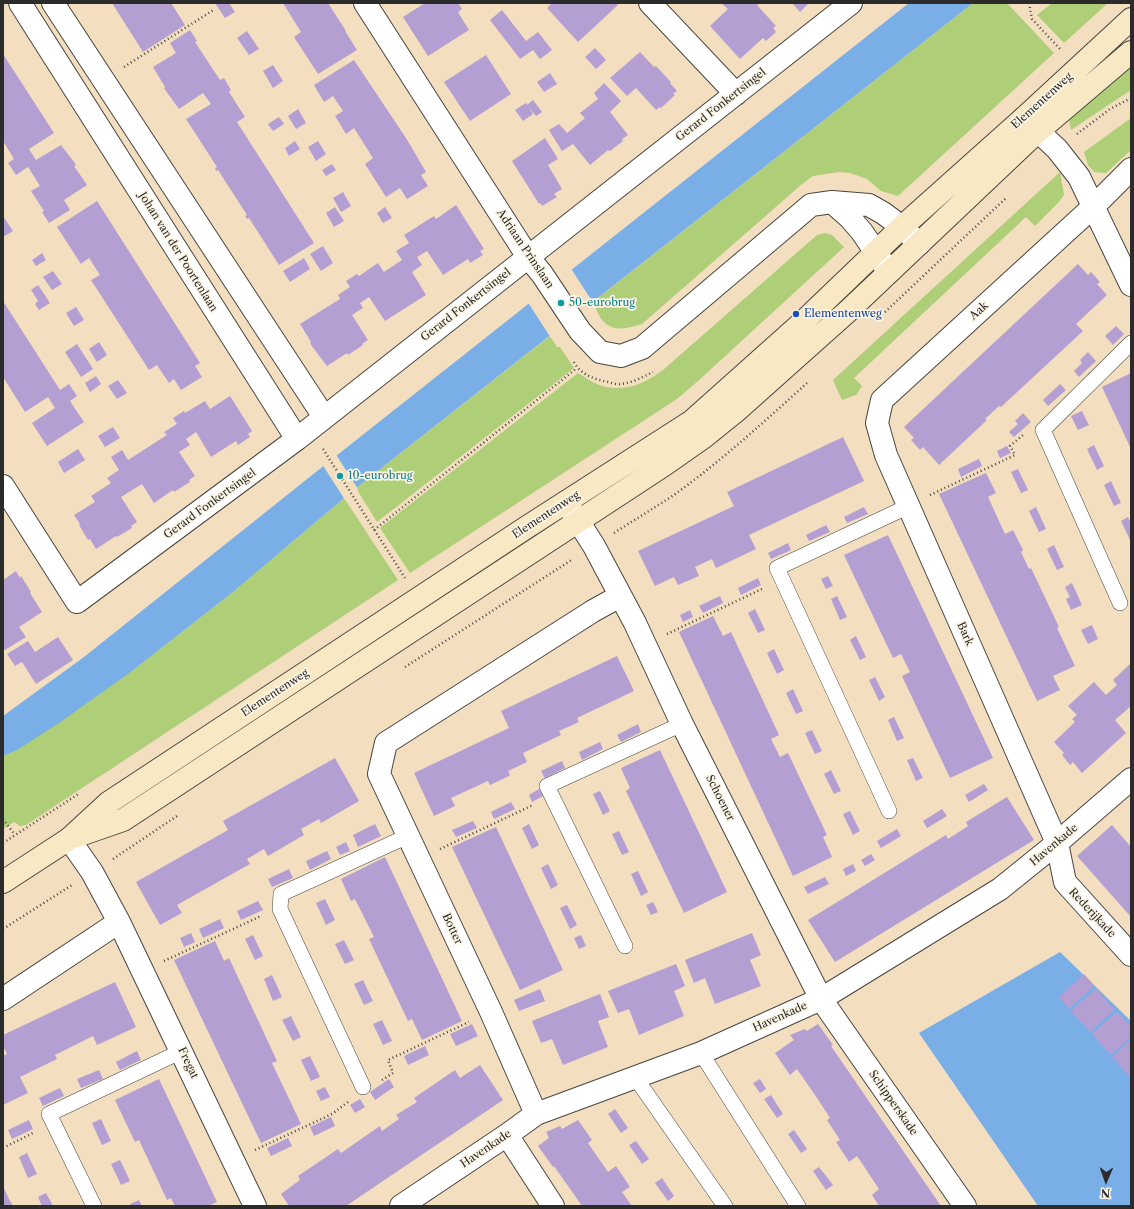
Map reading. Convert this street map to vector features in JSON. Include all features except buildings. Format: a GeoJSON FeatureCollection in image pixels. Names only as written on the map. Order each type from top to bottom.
{"type":"FeatureCollection","features":[{"type":"Feature","properties":{"kind":"street","name":"Johan van der Poortenlaan"},"geometry":{"type":"LineString","coordinates":[[20,3],[297,439]]}},
{"type":"Feature","properties":{"kind":"street"},"geometry":{"type":"LineString","coordinates":[[53,3],[324,417]]}},
{"type":"Feature","properties":{"kind":"street","name":"Adriaan Prinslaan"},"geometry":{"type":"LineString","coordinates":[[365,3],[528,256],[542,274],[580,331],[600,352],[621,356],[642,348],[811,205],[832,202],[869,204],[902,227],[919,244]]}},
{"type":"Feature","properties":{"kind":"street"},"geometry":{"type":"LineString","coordinates":[[650,3],[736,94]]}},
{"type":"Feature","properties":{"kind":"street","name":"Gerard Fonkertsingel"},"geometry":{"type":"LineString","coordinates":[[3,486],[77,602],[297,439],[851,3]]}},
{"type":"Feature","properties":{"kind":"street","name":"Elementenweg"},"geometry":{"type":"LineString","coordinates":[[69,839],[123,820],[579,521],[704,437],[735,412],[847,312],[919,244],[1131,19]]}},
{"type":"Feature","properties":{"kind":"street"},"geometry":{"type":"LineString","coordinates":[[60,65],[83,48]]}},
{"type":"Feature","properties":{"kind":"street","name":"Elementenweg"},"geometry":{"type":"LineString","coordinates":[[3,882],[69,839],[108,802],[692,421],[804,321],[902,227],[1030,125],[1131,52]]}},
{"type":"Feature","properties":{"kind":"street"},"geometry":{"type":"LineString","coordinates":[[1030,125],[1057,149],[1079,177],[1131,285]]}},
{"type":"Feature","properties":{"kind":"street","name":"Aak"},"geometry":{"type":"LineString","coordinates":[[878,423],[882,400],[1094,206],[1131,169]]}},
{"type":"Feature","properties":{"kind":"street"},"geometry":{"type":"LineString","coordinates":[[832,202],[850,218],[862,232],[890,272]]}},
{"type":"Feature","properties":{"kind":"street","name":"Bark"},"geometry":{"type":"LineString","coordinates":[[878,423],[886,455],[1057,843]]}},
{"type":"Feature","properties":{"kind":"street","name":"Schoener"},"geometry":{"type":"LineString","coordinates":[[566,502],[594,546],[645,644],[682,724],[821,999]]}},
{"type":"Feature","properties":{"kind":"street","name":"Botter"},"geometry":{"type":"LineString","coordinates":[[536,1114],[491,1012],[379,774],[386,743],[593,611],[620,596]]}},
{"type":"Feature","properties":{"kind":"street","name":"Havenkade"},"geometry":{"type":"LineString","coordinates":[[401,1206],[536,1114],[701,1053],[821,999],[1000,888],[1057,843],[1131,779]]}},
{"type":"Feature","properties":{"kind":"street","name":"Fregat"},"geometry":{"type":"LineString","coordinates":[[69,839],[92,872],[144,970],[255,1206]]}},
{"type":"Feature","properties":{"kind":"street","name":"Rederijkade"},"geometry":{"type":"LineString","coordinates":[[1057,843],[1064,882],[1131,954]]}},
{"type":"Feature","properties":{"kind":"street"},"geometry":{"type":"LineString","coordinates":[[3,998],[119,922]]}},
{"type":"Feature","properties":{"kind":"street","name":"Schipperskade"},"geometry":{"type":"LineString","coordinates":[[821,999],[965,1206]]}},
{"type":"Feature","properties":{"kind":"street"},"geometry":{"type":"LineString","coordinates":[[507,1135],[553,1206]]}},
{"type":"Feature","properties":{"kind":"lane"},"geometry":{"type":"LineString","coordinates":[[1120,603],[1043,430],[1131,343]]}},
{"type":"Feature","properties":{"kind":"lane"},"geometry":{"type":"LineString","coordinates":[[889,811],[777,568],[908,506]]}},
{"type":"Feature","properties":{"kind":"lane"},"geometry":{"type":"LineString","coordinates":[[625,946],[547,786],[682,724]]}},
{"type":"Feature","properties":{"kind":"lane"},"geometry":{"type":"LineString","coordinates":[[363,1087],[280,909],[281,894],[408,836]]}},
{"type":"Feature","properties":{"kind":"lane"},"geometry":{"type":"LineString","coordinates":[[94,1206],[49,1114],[182,1051]]}},
{"type":"Feature","properties":{"kind":"lane"},"geometry":{"type":"LineString","coordinates":[[701,1053],[798,1206]]}},
{"type":"Feature","properties":{"kind":"lane"},"geometry":{"type":"LineString","coordinates":[[635,1077],[725,1206]]}},
{"type":"Feature","properties":{"kind":"path"},"geometry":{"type":"LineString","coordinates":[[1030,3],[1032,19],[1061,50]]}},
{"type":"Feature","properties":{"kind":"path"},"geometry":{"type":"LineString","coordinates":[[104,80],[215,8]]}},
{"type":"Feature","properties":{"kind":"path"},"geometry":{"type":"LineString","coordinates":[[1055,56],[1067,45]]}},
{"type":"Feature","properties":{"kind":"path"},"geometry":{"type":"LineString","coordinates":[[374,530],[577,368]]}},
{"type":"Feature","properties":{"kind":"path"},"geometry":{"type":"LineString","coordinates":[[908,506],[1014,455],[1010,446],[1024,434],[1043,430]]}},
{"type":"Feature","properties":{"kind":"path"},"geometry":{"type":"LineString","coordinates":[[321,445],[406,580]]}},
{"type":"Feature","properties":{"kind":"path"},"geometry":{"type":"LineString","coordinates":[[645,644],[782,580]]}},
{"type":"Feature","properties":{"kind":"path"},"geometry":{"type":"LineString","coordinates":[[3,843],[82,792]]}},
{"type":"Feature","properties":{"kind":"path"},"geometry":{"type":"LineString","coordinates":[[420,861],[436,851],[552,796]]}},
{"type":"Feature","properties":{"kind":"path"},"geometry":{"type":"LineString","coordinates":[[3,819],[15,835]]}},
{"type":"Feature","properties":{"kind":"path"},"geometry":{"type":"LineString","coordinates":[[144,970],[268,913],[280,909]]}},
{"type":"Feature","properties":{"kind":"path"},"geometry":{"type":"LineString","coordinates":[[3,1148],[54,1123]]}},
{"type":"Feature","properties":{"kind":"green space"},"geometry":{"type":"Polygon","coordinates":[[[973,3],[1007,3],[1054,53],[898,196],[881,191],[867,179],[850,173],[839,172],[813,176],[642,324],[627,328],[617,328],[607,325],[603,321],[593,302],[973,3]]]}},
{"type":"Feature","properties":{"kind":"green space"},"geometry":{"type":"Polygon","coordinates":[[[1052,3],[1108,3],[1064,43],[1037,15],[1052,3]]]}},
{"type":"Feature","properties":{"kind":"green space"},"geometry":{"type":"Polygon","coordinates":[[[1131,58],[1131,90],[1071,130],[1068,116],[1131,58]]]}},
{"type":"Feature","properties":{"kind":"green space"},"geometry":{"type":"Polygon","coordinates":[[[1131,118],[1131,150],[1106,173],[1094,172],[1088,165],[1084,152],[1131,118]]]}},
{"type":"Feature","properties":{"kind":"green space"},"geometry":{"type":"Polygon","coordinates":[[[1060,172],[1064,195],[1058,203],[1035,226],[1026,217],[854,378],[862,386],[856,395],[842,400],[833,380],[1060,172]]]}},
{"type":"Feature","properties":{"kind":"green space"},"geometry":{"type":"Polygon","coordinates":[[[825,233],[832,235],[844,247],[677,399],[410,573],[380,528],[578,373],[599,385],[614,388],[636,385],[657,375],[817,235],[825,233]]]}},
{"type":"Feature","properties":{"kind":"green space"},"geometry":{"type":"Polygon","coordinates":[[[550,336],[557,347],[560,347],[574,368],[377,522],[356,488],[550,336]]]}},
{"type":"Feature","properties":{"kind":"green space"},"geometry":{"type":"Polygon","coordinates":[[[344,498],[398,580],[26,825],[20,826],[14,822],[4,828],[3,834],[3,730],[132,671],[233,592],[344,498]]]}},
{"type":"Feature","properties":{"kind":"water"},"geometry":{"type":"Polygon","coordinates":[[[909,3],[973,3],[356,488],[233,592],[132,671],[59,723],[17,750],[3,756],[3,716],[84,657],[909,3]]]}},
{"type":"Feature","properties":{"kind":"water"},"geometry":{"type":"Polygon","coordinates":[[[1060,952],[1131,1021],[1131,1206],[1038,1206],[919,1033],[1060,952]]]}},
{"type":"Feature","properties":{"kind":"pier","name":"50-eurobrug"},"geometry":{"type":"Polygon","coordinates":[[[570,267],[594,304],[551,338],[527,301],[570,267]]]}},
{"type":"Feature","properties":{"kind":"pier"},"geometry":{"type":"Polygon","coordinates":[[[335,453],[358,489],[345,500],[322,464],[335,453]]]}},
{"type":"Feature","properties":{"kind":"place","name":"50-eurobrug"},"geometry":{"type":"Point","coordinates":[561,303]}},
{"type":"Feature","properties":{"kind":"place","name":"Elementenweg"},"geometry":{"type":"Point","coordinates":[796,314]}},
{"type":"Feature","properties":{"kind":"place","name":"10-eurobrug"},"geometry":{"type":"Point","coordinates":[340,476]}}]}
